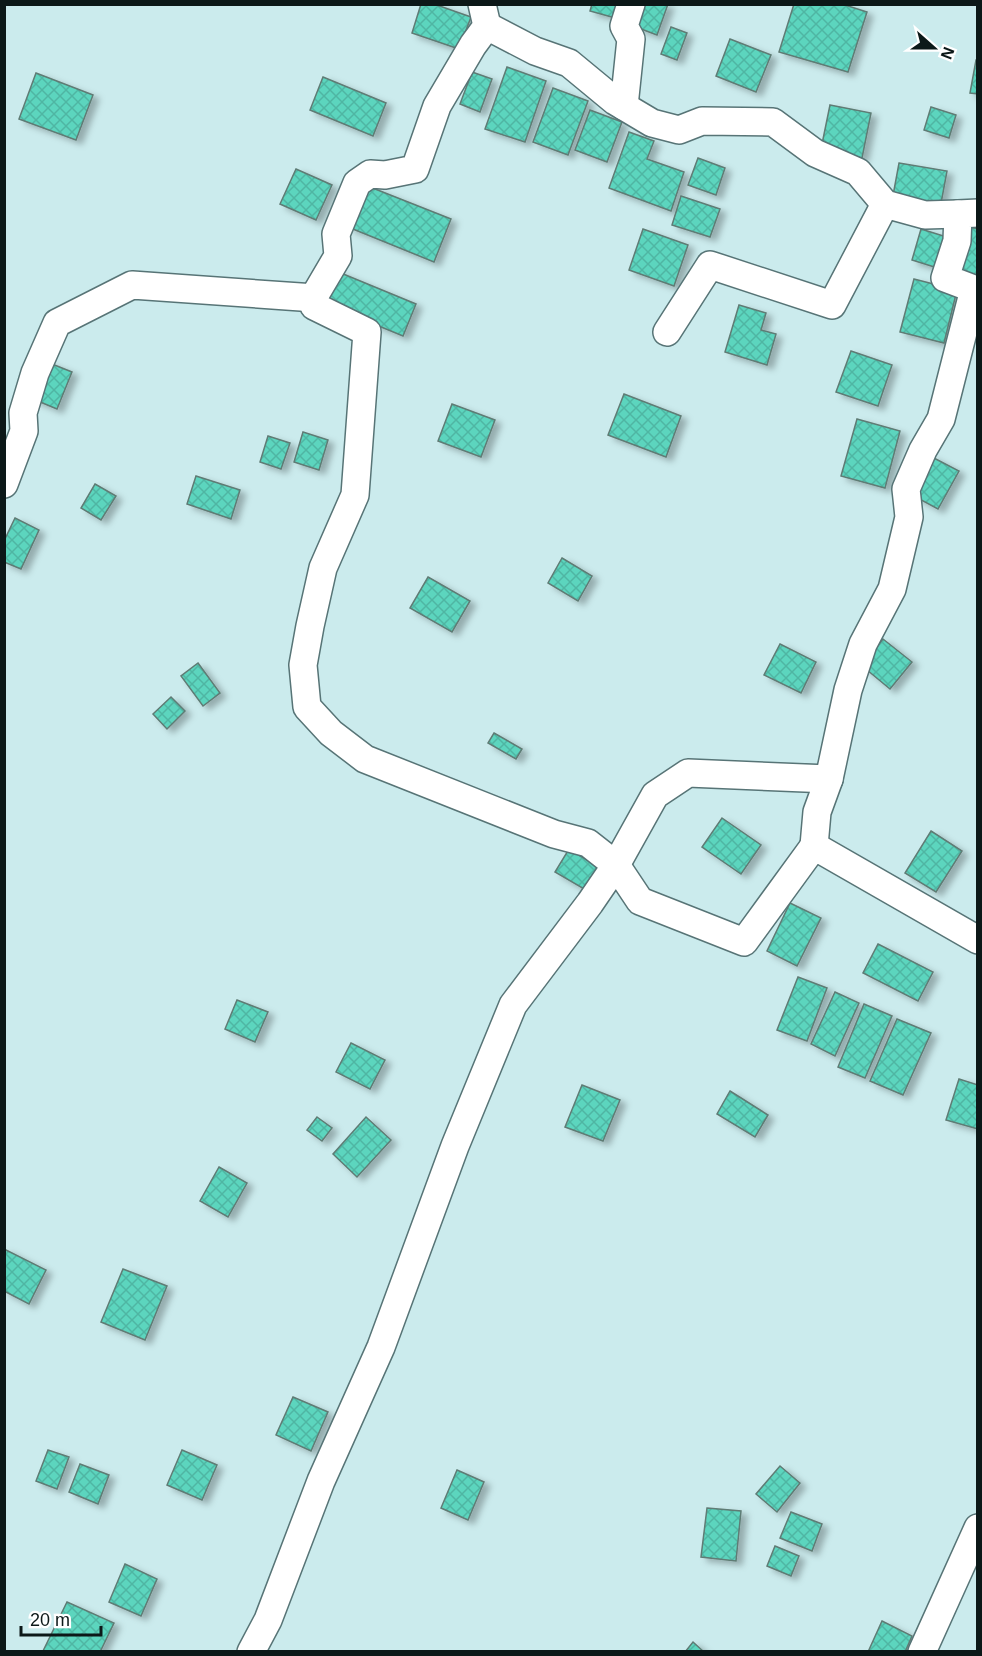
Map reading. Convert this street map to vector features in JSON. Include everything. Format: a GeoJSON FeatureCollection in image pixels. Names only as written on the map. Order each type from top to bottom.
{"type":"FeatureCollection","features":[{"type":"Feature","properties":{"kind":"street"},"geometry":{"type":"LineString","coordinates":[[624,106],[631,39],[624,26],[631,4]]}},
{"type":"Feature","properties":{"kind":"street"},"geometry":{"type":"LineString","coordinates":[[485,15],[535,51],[569,63],[624,106],[651,123],[679,130],[702,121],[773,122],[815,153],[858,172],[885,204],[925,215],[968,214],[945,278],[974,289],[941,419],[906,489],[909,517],[892,589],[863,644],[848,690],[829,779],[818,812],[814,846],[744,942],[640,901],[616,865],[588,843],[554,834],[365,759],[331,733],[307,707],[303,665],[310,626],[324,568],[355,495],[368,332],[314,306],[315,295],[338,256],[336,234],[357,183],[370,174],[385,175],[415,169],[437,106],[473,45],[485,15]]}},
{"type":"Feature","properties":{"kind":"street"},"geometry":{"type":"LineString","coordinates":[[667,332],[710,265],[832,305],[885,204]]}},
{"type":"Feature","properties":{"kind":"street"},"geometry":{"type":"LineString","coordinates":[[4,484],[24,431],[23,413],[35,373],[57,323],[132,285],[315,298]]}},
{"type":"Feature","properties":{"kind":"street"},"geometry":{"type":"LineString","coordinates":[[251,1652],[268,1620],[321,1481],[381,1347],[455,1146],[513,1005],[616,865],[655,795],[688,773],[829,779]]}},
{"type":"Feature","properties":{"kind":"street"},"geometry":{"type":"LineString","coordinates":[[814,846],[978,940]]}},
{"type":"Feature","properties":{"kind":"street"},"geometry":{"type":"LineString","coordinates":[[922,1652],[978,1528]]}},
{"type":"Feature","properties":{"kind":"building"},"geometry":{"type":"Polygon","coordinates":[[[421,4],[434,4],[471,17],[459,49],[412,33],[421,4]]]}},
{"type":"Feature","properties":{"kind":"building"},"geometry":{"type":"Polygon","coordinates":[[[592,4],[624,4],[619,19],[590,11],[592,4]]]}},
{"type":"Feature","properties":{"kind":"building"},"geometry":{"type":"Polygon","coordinates":[[[635,4],[668,4],[657,35],[628,24],[635,4]]]}},
{"type":"Feature","properties":{"kind":"building"},"geometry":{"type":"Polygon","coordinates":[[[794,4],[842,4],[867,12],[848,72],[779,52],[794,4]]]}},
{"type":"Feature","properties":{"kind":"building"},"geometry":{"type":"Polygon","coordinates":[[[671,27],[687,33],[677,60],[661,54],[671,27]]]}},
{"type":"Feature","properties":{"kind":"building"},"geometry":{"type":"Polygon","coordinates":[[[730,39],[771,55],[756,92],[716,76],[730,39]]]}},
{"type":"Feature","properties":{"kind":"building"},"geometry":{"type":"Polygon","coordinates":[[[976,60],[978,60],[978,94],[970,93],[976,60]]]}},
{"type":"Feature","properties":{"kind":"building"},"geometry":{"type":"Polygon","coordinates":[[[507,67],[546,81],[525,142],[485,129],[507,67]]]}},
{"type":"Feature","properties":{"kind":"building"},"geometry":{"type":"Polygon","coordinates":[[[472,72],[492,79],[480,112],[460,104],[472,72]]]}},
{"type":"Feature","properties":{"kind":"building"},"geometry":{"type":"Polygon","coordinates":[[[36,73],[93,95],[76,140],[19,119],[36,73]]]}},
{"type":"Feature","properties":{"kind":"building"},"geometry":{"type":"Polygon","coordinates":[[[323,77],[386,103],[373,136],[310,110],[323,77]]]}},
{"type":"Feature","properties":{"kind":"building"},"geometry":{"type":"Polygon","coordinates":[[[553,88],[588,101],[568,155],[533,142],[553,88]]]}},
{"type":"Feature","properties":{"kind":"building"},"geometry":{"type":"Polygon","coordinates":[[[830,105],[871,113],[862,158],[821,149],[830,105]]]}},
{"type":"Feature","properties":{"kind":"building"},"geometry":{"type":"Polygon","coordinates":[[[931,107],[956,115],[949,138],[924,130],[931,107]]]}},
{"type":"Feature","properties":{"kind":"building"},"geometry":{"type":"Polygon","coordinates":[[[590,110],[622,122],[607,162],[575,150],[590,110]]]}},
{"type":"Feature","properties":{"kind":"building"},"geometry":{"type":"Polygon","coordinates":[[[629,132],[654,141],[647,159],[684,172],[671,211],[609,188],[629,132]]]}},
{"type":"Feature","properties":{"kind":"building"},"geometry":{"type":"Polygon","coordinates":[[[698,158],[725,168],[716,195],[688,185],[698,158]]]}},
{"type":"Feature","properties":{"kind":"building"},"geometry":{"type":"Polygon","coordinates":[[[899,163],[947,171],[940,209],[892,201],[899,163]]]}},
{"type":"Feature","properties":{"kind":"building"},"geometry":{"type":"Polygon","coordinates":[[[296,169],[332,185],[316,220],[280,204],[296,169]]]}},
{"type":"Feature","properties":{"kind":"building"},"geometry":{"type":"Polygon","coordinates":[[[365,185],[451,219],[434,262],[348,227],[365,185]]]}},
{"type":"Feature","properties":{"kind":"building"},"geometry":{"type":"Polygon","coordinates":[[[681,196],[720,209],[710,237],[672,225],[681,196]]]}},
{"type":"Feature","properties":{"kind":"building"},"geometry":{"type":"Polygon","coordinates":[[[963,225],[978,229],[978,284],[950,277],[963,225]]]}},
{"type":"Feature","properties":{"kind":"building"},"geometry":{"type":"Polygon","coordinates":[[[643,229],[688,245],[674,286],[629,270],[643,229]]]}},
{"type":"Feature","properties":{"kind":"building"},"geometry":{"type":"Polygon","coordinates":[[[921,229],[953,239],[944,270],[912,260],[921,229]]]}},
{"type":"Feature","properties":{"kind":"building"},"geometry":{"type":"Polygon","coordinates":[[[336,271],[416,304],[403,336],[323,303],[336,271]]]}},
{"type":"Feature","properties":{"kind":"building"},"geometry":{"type":"Polygon","coordinates":[[[914,279],[957,290],[944,343],[900,332],[914,279]]]}},
{"type":"Feature","properties":{"kind":"building"},"geometry":{"type":"Polygon","coordinates":[[[739,305],[766,313],[761,330],[776,334],[767,365],[725,352],[739,305]]]}},
{"type":"Feature","properties":{"kind":"building"},"geometry":{"type":"Polygon","coordinates":[[[851,351],[892,365],[878,406],[836,392],[851,351]]]}},
{"type":"Feature","properties":{"kind":"building"},"geometry":{"type":"Polygon","coordinates":[[[47,362],[72,372],[57,409],[33,399],[47,362]]]}},
{"type":"Feature","properties":{"kind":"building"},"geometry":{"type":"Polygon","coordinates":[[[624,394],[681,416],[666,457],[608,435],[624,394]]]}},
{"type":"Feature","properties":{"kind":"building"},"geometry":{"type":"Polygon","coordinates":[[[452,404],[495,420],[481,457],[438,441],[452,404]]]}},
{"type":"Feature","properties":{"kind":"building"},"geometry":{"type":"Polygon","coordinates":[[[857,419],[900,431],[885,488],[841,476],[857,419]]]}},
{"type":"Feature","properties":{"kind":"building"},"geometry":{"type":"Polygon","coordinates":[[[303,432],[328,440],[319,470],[294,462],[303,432]]]}},
{"type":"Feature","properties":{"kind":"building"},"geometry":{"type":"Polygon","coordinates":[[[268,436],[290,443],[281,469],[260,462],[268,436]]]}},
{"type":"Feature","properties":{"kind":"building"},"geometry":{"type":"Polygon","coordinates":[[[930,456],[959,471],[938,509],[910,494],[930,456]]]}},
{"type":"Feature","properties":{"kind":"building"},"geometry":{"type":"Polygon","coordinates":[[[196,476],[240,490],[231,519],[187,504],[196,476]]]}},
{"type":"Feature","properties":{"kind":"building"},"geometry":{"type":"Polygon","coordinates":[[[95,484],[116,496],[101,520],[81,508],[95,484]]]}},
{"type":"Feature","properties":{"kind":"building"},"geometry":{"type":"Polygon","coordinates":[[[15,518],[39,530],[21,569],[4,562],[4,541],[15,518]]]}},
{"type":"Feature","properties":{"kind":"building"},"geometry":{"type":"Polygon","coordinates":[[[562,558],[592,576],[578,601],[548,583],[562,558]]]}},
{"type":"Feature","properties":{"kind":"building"},"geometry":{"type":"Polygon","coordinates":[[[428,577],[470,601],[452,632],[410,608],[428,577]]]}},
{"type":"Feature","properties":{"kind":"building"},"geometry":{"type":"Polygon","coordinates":[[[883,639],[912,662],[890,689],[861,665],[883,639]]]}},
{"type":"Feature","properties":{"kind":"building"},"geometry":{"type":"Polygon","coordinates":[[[780,644],[816,662],[801,693],[764,675],[780,644]]]}},
{"type":"Feature","properties":{"kind":"building"},"geometry":{"type":"Polygon","coordinates":[[[198,663],[220,693],[203,706],[181,676],[198,663]]]}},
{"type":"Feature","properties":{"kind":"building"},"geometry":{"type":"Polygon","coordinates":[[[171,697],[185,711],[167,729],[153,714],[171,697]]]}},
{"type":"Feature","properties":{"kind":"building"},"geometry":{"type":"Polygon","coordinates":[[[494,733],[522,749],[516,759],[488,743],[494,733]]]}},
{"type":"Feature","properties":{"kind":"building"},"geometry":{"type":"Polygon","coordinates":[[[722,818],[761,845],[741,874],[702,847],[722,818]]]}},
{"type":"Feature","properties":{"kind":"building"},"geometry":{"type":"Polygon","coordinates":[[[931,831],[962,851],[936,892],[905,873],[931,831]]]}},
{"type":"Feature","properties":{"kind":"building"},"geometry":{"type":"Polygon","coordinates":[[[569,849],[604,870],[591,893],[555,872],[569,849]]]}},
{"type":"Feature","properties":{"kind":"building"},"geometry":{"type":"Polygon","coordinates":[[[790,903],[821,918],[797,966],[767,951],[790,903]]]}},
{"type":"Feature","properties":{"kind":"building"},"geometry":{"type":"Polygon","coordinates":[[[878,944],[933,972],[918,1001],[863,973],[878,944]]]}},
{"type":"Feature","properties":{"kind":"building"},"geometry":{"type":"Polygon","coordinates":[[[798,977],[827,988],[807,1041],[777,1030],[798,977]]]}},
{"type":"Feature","properties":{"kind":"building"},"geometry":{"type":"Polygon","coordinates":[[[835,992],[859,1003],[835,1056],[811,1044],[835,992]]]}},
{"type":"Feature","properties":{"kind":"building"},"geometry":{"type":"Polygon","coordinates":[[[237,1000],[268,1012],[255,1042],[225,1029],[237,1000]]]}},
{"type":"Feature","properties":{"kind":"building"},"geometry":{"type":"Polygon","coordinates":[[[864,1004],[892,1016],[865,1078],[838,1067],[864,1004]]]}},
{"type":"Feature","properties":{"kind":"building"},"geometry":{"type":"Polygon","coordinates":[[[897,1019],[931,1033],[903,1095],[870,1081],[897,1019]]]}},
{"type":"Feature","properties":{"kind":"building"},"geometry":{"type":"Polygon","coordinates":[[[351,1043],[385,1060],[370,1089],[336,1072],[351,1043]]]}},
{"type":"Feature","properties":{"kind":"building"},"geometry":{"type":"Polygon","coordinates":[[[959,1079],[978,1085],[978,1129],[946,1120],[959,1079]]]}},
{"type":"Feature","properties":{"kind":"building"},"geometry":{"type":"Polygon","coordinates":[[[582,1085],[620,1100],[603,1141],[565,1127],[582,1085]]]}},
{"type":"Feature","properties":{"kind":"building"},"geometry":{"type":"Polygon","coordinates":[[[730,1091],[768,1115],[755,1137],[717,1114],[730,1091]]]}},
{"type":"Feature","properties":{"kind":"building"},"geometry":{"type":"Polygon","coordinates":[[[317,1117],[332,1128],[322,1141],[307,1130],[317,1117]]]}},
{"type":"Feature","properties":{"kind":"building"},"geometry":{"type":"Polygon","coordinates":[[[366,1117],[391,1140],[357,1177],[333,1154],[366,1117]]]}},
{"type":"Feature","properties":{"kind":"building"},"geometry":{"type":"Polygon","coordinates":[[[219,1167],[247,1183],[228,1217],[200,1201],[219,1167]]]}},
{"type":"Feature","properties":{"kind":"building"},"geometry":{"type":"Polygon","coordinates":[[[4,1249],[46,1270],[29,1304],[4,1291],[4,1249]]]}},
{"type":"Feature","properties":{"kind":"building"},"geometry":{"type":"Polygon","coordinates":[[[123,1269],[167,1286],[145,1340],[101,1322],[123,1269]]]}},
{"type":"Feature","properties":{"kind":"building"},"geometry":{"type":"Polygon","coordinates":[[[293,1397],[328,1412],[311,1451],[276,1435],[293,1397]]]}},
{"type":"Feature","properties":{"kind":"building"},"geometry":{"type":"Polygon","coordinates":[[[48,1450],[69,1457],[57,1489],[36,1481],[48,1450]]]}},
{"type":"Feature","properties":{"kind":"building"},"geometry":{"type":"Polygon","coordinates":[[[182,1450],[217,1465],[202,1500],[167,1485],[182,1450]]]}},
{"type":"Feature","properties":{"kind":"building"},"geometry":{"type":"Polygon","coordinates":[[[80,1464],[109,1475],[98,1504],[69,1492],[80,1464]]]}},
{"type":"Feature","properties":{"kind":"building"},"geometry":{"type":"Polygon","coordinates":[[[780,1466],[800,1483],[777,1512],[756,1494],[780,1466]]]}},
{"type":"Feature","properties":{"kind":"building"},"geometry":{"type":"Polygon","coordinates":[[[457,1470],[484,1482],[468,1520],[441,1508],[457,1470]]]}},
{"type":"Feature","properties":{"kind":"building"},"geometry":{"type":"Polygon","coordinates":[[[707,1508],[741,1511],[736,1561],[701,1557],[707,1508]]]}},
{"type":"Feature","properties":{"kind":"building"},"geometry":{"type":"Polygon","coordinates":[[[791,1512],[822,1524],[812,1551],[780,1538],[791,1512]]]}},
{"type":"Feature","properties":{"kind":"building"},"geometry":{"type":"Polygon","coordinates":[[[775,1546],[799,1556],[791,1576],[767,1566],[775,1546]]]}},
{"type":"Feature","properties":{"kind":"building"},"geometry":{"type":"Polygon","coordinates":[[[125,1564],[157,1579],[141,1616],[109,1602],[125,1564]]]}},
{"type":"Feature","properties":{"kind":"building"},"geometry":{"type":"Polygon","coordinates":[[[67,1602],[114,1623],[100,1652],[43,1651],[67,1602]]]}},
{"type":"Feature","properties":{"kind":"building"},"geometry":{"type":"Polygon","coordinates":[[[882,1621],[912,1636],[905,1652],[868,1652],[882,1621]]]}},
{"type":"Feature","properties":{"kind":"building"},"geometry":{"type":"Polygon","coordinates":[[[693,1642],[704,1652],[685,1652],[693,1642]]]}}]}
